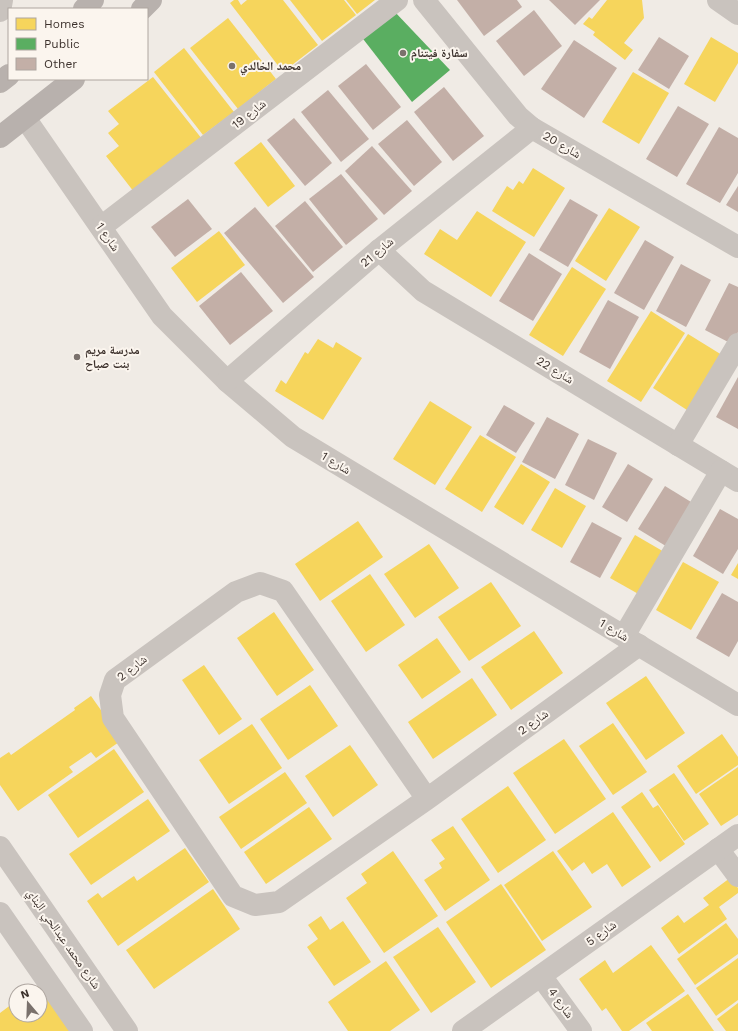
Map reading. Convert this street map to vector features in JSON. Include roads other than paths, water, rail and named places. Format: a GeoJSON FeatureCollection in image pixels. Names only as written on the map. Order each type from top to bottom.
{"type":"FeatureCollection","features":[{"type":"Feature","properties":{"kind":"main road"},"geometry":{"type":"LineString","coordinates":[[85,8],[93,0]]}},
{"type":"Feature","properties":{"kind":"main road"},"geometry":{"type":"LineString","coordinates":[[143,8],[151,0]]}},
{"type":"Feature","properties":{"kind":"main road"},"geometry":{"type":"LineString","coordinates":[[0,82],[8,76]]}},
{"type":"Feature","properties":{"kind":"main road"},"geometry":{"type":"LineString","coordinates":[[0,137],[73,80]]}},
{"type":"Feature","properties":{"kind":"street"},"geometry":{"type":"LineString","coordinates":[[0,11],[2,0]]}},
{"type":"Feature","properties":{"kind":"street","name":"شارع 19"},"geometry":{"type":"LineString","coordinates":[[101,227],[397,0]]}},
{"type":"Feature","properties":{"kind":"street","name":"شارع 20"},"geometry":{"type":"LineString","coordinates":[[424,0],[518,116],[532,128],[738,247]]}},
{"type":"Feature","properties":{"kind":"street"},"geometry":{"type":"LineString","coordinates":[[718,0],[738,14]]}},
{"type":"Feature","properties":{"kind":"street","name":"شارع 1"},"geometry":{"type":"LineString","coordinates":[[25,118],[162,316],[227,381],[293,437],[738,705]]}},
{"type":"Feature","properties":{"kind":"street","name":"شارع 21"},"geometry":{"type":"LineString","coordinates":[[227,381],[379,250],[532,128]]}},
{"type":"Feature","properties":{"kind":"street","name":"شارع 22"},"geometry":{"type":"LineString","coordinates":[[379,250],[423,291],[730,476]]}},
{"type":"Feature","properties":{"kind":"street"},"geometry":{"type":"LineString","coordinates":[[678,444],[738,344]]}},
{"type":"Feature","properties":{"kind":"street"},"geometry":{"type":"LineString","coordinates":[[631,641],[730,476]]}},
{"type":"Feature","properties":{"kind":"street","name":"شارع 2"},"geometry":{"type":"LineString","coordinates":[[427,798],[283,591],[260,583],[236,592],[115,680],[110,695],[113,718],[233,896],[256,905],[279,902],[427,798],[631,641]]}},
{"type":"Feature","properties":{"kind":"street","name":"شارع 5"},"geometry":{"type":"LineString","coordinates":[[463,1031],[738,835]]}},
{"type":"Feature","properties":{"kind":"street","name":"شارع محمد عبدالحي البناي"},"geometry":{"type":"LineString","coordinates":[[0,847],[127,1031]]}},
{"type":"Feature","properties":{"kind":"street"},"geometry":{"type":"LineString","coordinates":[[718,849],[738,876]]}},
{"type":"Feature","properties":{"kind":"street"},"geometry":{"type":"LineString","coordinates":[[0,912],[78,1024],[90,1031]]}},
{"type":"Feature","properties":{"kind":"street","name":"شارع 4"},"geometry":{"type":"LineString","coordinates":[[541,976],[581,1031]]}},
{"type":"Feature","properties":{"kind":"place","name":"سفارة فيتنام"},"geometry":{"type":"Point","coordinates":[403,53]}},
{"type":"Feature","properties":{"kind":"place","name":"محمد الخالدي"},"geometry":{"type":"Point","coordinates":[232,66]}},
{"type":"Feature","properties":{"kind":"place","name":"مدرسة مريم بنت صباح"},"geometry":{"type":"Point","coordinates":[77,357]}}]}
